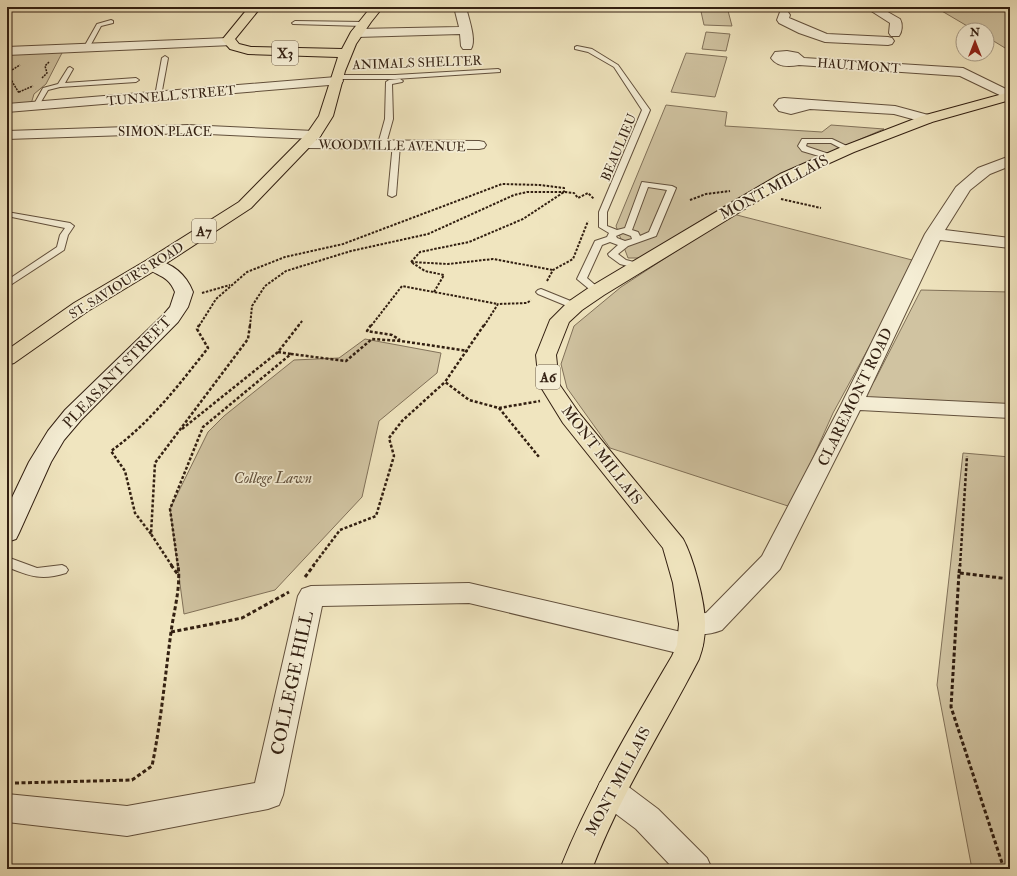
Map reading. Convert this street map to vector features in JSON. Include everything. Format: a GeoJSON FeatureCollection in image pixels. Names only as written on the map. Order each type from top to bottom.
{"type":"FeatureCollection","features":[{"type":"Feature","properties":{"kind":"main road"},"geometry":{"type":"LineString","coordinates":[[228,42],[233,33],[255,7]]}},
{"type":"Feature","properties":{"kind":"main road","name":"ST. SAVIOUR'S ROAD"},"geometry":{"type":"LineString","coordinates":[[7,359],[81,307],[153,264],[245,205],[309,140],[326,116],[345,53],[360,28],[377,7]]}},
{"type":"Feature","properties":{"kind":"main road","name":"X3"},"geometry":{"type":"LineString","coordinates":[[228,42],[238,48],[251,51],[345,53]]}},
{"type":"Feature","properties":{"kind":"main road","name":"MONT MILLAIS"},"geometry":{"type":"LineString","coordinates":[[576,869],[587,839],[610,792],[685,659],[691,634],[686,583],[674,545],[571,418],[549,384],[546,355],[560,320],[575,306],[597,292],[754,195],[786,177],[829,157],[927,119],[1010,96]]}},
{"type":"Feature","properties":{"kind":"street"},"geometry":{"type":"LineString","coordinates":[[460,7],[466,30],[467,46]]}},
{"type":"Feature","properties":{"kind":"street"},"geometry":{"type":"LineString","coordinates":[[871,7],[896,22],[890,38]]}},
{"type":"Feature","properties":{"kind":"street","name":"HAUTMONT"},"geometry":{"type":"LineString","coordinates":[[784,15],[783,20],[803,30],[825,38],[890,38],[901,53],[921,69]]}},
{"type":"Feature","properties":{"kind":"street"},"geometry":{"type":"LineString","coordinates":[[360,28],[466,30]]}},
{"type":"Feature","properties":{"kind":"street"},"geometry":{"type":"LineString","coordinates":[[7,51],[228,42]]}},
{"type":"Feature","properties":{"kind":"street","name":"HAUTMONT"},"geometry":{"type":"LineString","coordinates":[[798,61],[963,72],[1010,96]]}},
{"type":"Feature","properties":{"kind":"street","name":"TUNNELL STREET"},"geometry":{"type":"LineString","coordinates":[[7,108],[158,96],[336,79]]}},
{"type":"Feature","properties":{"kind":"street"},"geometry":{"type":"LineString","coordinates":[[809,105],[895,110],[927,119]]}},
{"type":"Feature","properties":{"kind":"street","name":"SIMON PLACE"},"geometry":{"type":"LineString","coordinates":[[12,135],[188,129],[309,140]]}},
{"type":"Feature","properties":{"kind":"street"},"geometry":{"type":"LineString","coordinates":[[7,150],[16,138],[12,135]]}},
{"type":"Feature","properties":{"kind":"street","name":"WOODVILLE AVENUE"},"geometry":{"type":"LineString","coordinates":[[309,140],[389,145],[479,145]]}},
{"type":"Feature","properties":{"kind":"street","name":"CLAREMONT ROAD"},"geometry":{"type":"LineString","coordinates":[[691,634],[713,623],[771,562],[853,403],[934,234],[964,187],[984,171],[1010,162]]}},
{"type":"Feature","properties":{"kind":"street"},"geometry":{"type":"LineString","coordinates":[[934,234],[1010,243]]}},
{"type":"Feature","properties":{"kind":"street"},"geometry":{"type":"LineString","coordinates":[[153,264],[168,270],[177,277],[184,292]]}},
{"type":"Feature","properties":{"kind":"street","name":"PLEASANT STREET"},"geometry":{"type":"LineString","coordinates":[[7,533],[36,469],[56,436],[73,415],[171,318],[179,307],[184,292]]}},
{"type":"Feature","properties":{"kind":"street"},"geometry":{"type":"LineString","coordinates":[[853,403],[1010,411]]}},
{"type":"Feature","properties":{"kind":"street","name":"COLLEGE HILL"},"geometry":{"type":"LineString","coordinates":[[7,808],[127,821],[268,795],[311,596],[469,593],[691,634]]}},
{"type":"Feature","properties":{"kind":"street"},"geometry":{"type":"LineString","coordinates":[[610,792],[647,819],[696,869]]}},
{"type":"Feature","properties":{"kind":"lane"},"geometry":{"type":"LineString","coordinates":[[88,47],[96,28],[99,25],[111,22]]}},
{"type":"Feature","properties":{"kind":"lane"},"geometry":{"type":"LineString","coordinates":[[295,23],[360,28]]}},
{"type":"Feature","properties":{"kind":"lane","name":"BEAULIEU"},"geometry":{"type":"LineString","coordinates":[[577,48],[590,50],[616,66],[646,110],[603,212],[603,227],[613,235]]}},
{"type":"Feature","properties":{"kind":"lane"},"geometry":{"type":"LineString","coordinates":[[158,96],[165,58]]}},
{"type":"Feature","properties":{"kind":"lane"},"geometry":{"type":"LineString","coordinates":[[60,85],[70,69]]}},
{"type":"Feature","properties":{"kind":"lane","name":"ANIMALS SHELTER"},"geometry":{"type":"LineString","coordinates":[[336,79],[498,71]]}},
{"type":"Feature","properties":{"kind":"lane"},"geometry":{"type":"LineString","coordinates":[[392,196],[389,145],[389,82],[429,79]]}},
{"type":"Feature","properties":{"kind":"lane"},"geometry":{"type":"LineString","coordinates":[[36,106],[45,89],[60,85],[136,80]]}},
{"type":"Feature","properties":{"kind":"lane"},"geometry":{"type":"LineString","coordinates":[[829,157],[805,149],[802,146],[805,142],[826,140],[832,141],[849,149]]}},
{"type":"Feature","properties":{"kind":"lane"},"geometry":{"type":"LineString","coordinates":[[613,235],[616,242],[625,244],[632,243],[653,234],[672,188],[645,184],[628,231]]}},
{"type":"Feature","properties":{"kind":"lane"},"geometry":{"type":"LineString","coordinates":[[7,214],[70,226],[64,235],[61,248],[12,281]]}},
{"type":"Feature","properties":{"kind":"lane"},"geometry":{"type":"LineString","coordinates":[[597,292],[582,279],[598,243],[613,235],[628,231],[635,234],[637,236],[637,240]]}},
{"type":"Feature","properties":{"kind":"lane"},"geometry":{"type":"LineString","coordinates":[[625,244],[612,254],[623,262],[639,266]]}},
{"type":"Feature","properties":{"kind":"lane"},"geometry":{"type":"LineString","coordinates":[[541,292],[575,306]]}},
{"type":"Feature","properties":{"kind":"lane"},"geometry":{"type":"LineString","coordinates":[[7,562],[36,573],[62,570]]}},
{"type":"Feature","properties":{"kind":"path"},"geometry":{"type":"LineString","coordinates":[[38,80],[47,73],[45,66],[49,61],[48,59]]}},
{"type":"Feature","properties":{"kind":"path"},"geometry":{"type":"LineString","coordinates":[[23,64],[7,73],[19,93],[32,87],[36,83]]}},
{"type":"Feature","properties":{"kind":"path"},"geometry":{"type":"LineString","coordinates":[[180,577],[135,513],[125,471],[111,451],[130,439],[149,421],[208,348],[197,329],[216,299],[247,272],[285,257],[343,244],[502,184],[540,185],[564,188],[564,192]]}},
{"type":"Feature","properties":{"kind":"path"},"geometry":{"type":"LineString","coordinates":[[690,200],[706,194],[724,191]]}},
{"type":"Feature","properties":{"kind":"path"},"geometry":{"type":"LineString","coordinates":[[150,534],[155,463],[248,339],[252,306],[265,286],[286,271],[351,251],[428,234],[514,195],[527,192],[574,192],[578,198],[588,193],[594,199],[593,205]]}},
{"type":"Feature","properties":{"kind":"path"},"geometry":{"type":"LineString","coordinates":[[411,262],[420,252],[469,242],[523,218],[564,192]]}},
{"type":"Feature","properties":{"kind":"path"},"geometry":{"type":"LineString","coordinates":[[776,198],[821,208]]}},
{"type":"Feature","properties":{"kind":"path"},"geometry":{"type":"LineString","coordinates":[[401,341],[392,335],[367,331],[402,286],[498,304],[528,303],[541,292],[553,270],[573,259],[589,219]]}},
{"type":"Feature","properties":{"kind":"path"},"geometry":{"type":"LineString","coordinates":[[411,262],[448,264],[493,259],[553,270]]}},
{"type":"Feature","properties":{"kind":"path"},"geometry":{"type":"LineString","coordinates":[[411,262],[425,271],[444,275],[434,292]]}},
{"type":"Feature","properties":{"kind":"path"},"geometry":{"type":"LineString","coordinates":[[184,292],[189,296],[232,285]]}},
{"type":"Feature","properties":{"kind":"path"},"geometry":{"type":"LineString","coordinates":[[302,581],[340,530],[376,516],[394,456],[389,438],[402,421],[445,382],[468,351],[498,304]]}},
{"type":"Feature","properties":{"kind":"path"},"geometry":{"type":"LineString","coordinates":[[178,433],[278,352],[303,320]]}},
{"type":"Feature","properties":{"kind":"path"},"geometry":{"type":"LineString","coordinates":[[278,352],[346,361],[372,339],[401,341],[468,351]]}},
{"type":"Feature","properties":{"kind":"path"},"geometry":{"type":"LineString","coordinates":[[7,784],[132,780],[152,766],[159,732],[171,632],[180,577],[170,509],[204,427],[290,354]]}},
{"type":"Feature","properties":{"kind":"path"},"geometry":{"type":"LineString","coordinates":[[445,382],[468,400],[499,408],[544,400]]}},
{"type":"Feature","properties":{"kind":"path"},"geometry":{"type":"LineString","coordinates":[[499,408],[539,457]]}},
{"type":"Feature","properties":{"kind":"path"},"geometry":{"type":"LineString","coordinates":[[967,456],[958,573],[951,707],[1004,869]]}},
{"type":"Feature","properties":{"kind":"path"},"geometry":{"type":"LineString","coordinates":[[958,573],[1010,579]]}},
{"type":"Feature","properties":{"kind":"path"},"geometry":{"type":"LineString","coordinates":[[171,632],[242,618],[291,591]]}},
{"type":"Feature","properties":{"kind":"green space"},"geometry":{"type":"Polygon","coordinates":[[[700,7],[727,7],[732,26],[704,25],[700,7]]]}},
{"type":"Feature","properties":{"kind":"green space"},"geometry":{"type":"Polygon","coordinates":[[[935,7],[1010,7],[1010,51],[995,42],[995,22],[960,22],[935,7]]]}},
{"type":"Feature","properties":{"kind":"green space"},"geometry":{"type":"Polygon","coordinates":[[[706,32],[730,34],[726,51],[702,49],[706,32]]]}},
{"type":"Feature","properties":{"kind":"green space"},"geometry":{"type":"Polygon","coordinates":[[[63,51],[46,84],[34,94],[31,104],[7,106],[7,54],[63,51]]]}},
{"type":"Feature","properties":{"kind":"green space"},"geometry":{"type":"Polygon","coordinates":[[[686,53],[727,57],[715,97],[671,92],[686,53]]]}},
{"type":"Feature","properties":{"kind":"green space"},"geometry":{"type":"Polygon","coordinates":[[[666,105],[727,112],[725,126],[822,132],[831,125],[884,129],[791,169],[736,199],[640,258],[628,258],[616,226],[666,105]]]}},
{"type":"Feature","properties":{"kind":"green space"},"geometry":{"type":"Polygon","coordinates":[[[733,214],[916,261],[833,413],[791,507],[610,448],[567,388],[561,364],[574,326],[621,287],[733,214]]]}},
{"type":"Feature","properties":{"kind":"green space"},"geometry":{"type":"Polygon","coordinates":[[[921,290],[1010,292],[1010,407],[871,400],[865,394],[875,380],[921,290]]]}},
{"type":"Feature","properties":{"kind":"green space","name":"College Lawn"},"geometry":{"type":"Polygon","coordinates":[[[365,339],[441,353],[437,373],[379,421],[362,497],[275,590],[184,614],[170,509],[208,432],[224,416],[294,360],[339,358],[365,339]]]}},
{"type":"Feature","properties":{"kind":"green space"},"geometry":{"type":"Polygon","coordinates":[[[963,453],[1010,457],[1010,869],[972,869],[937,685],[963,453]]]}}]}
